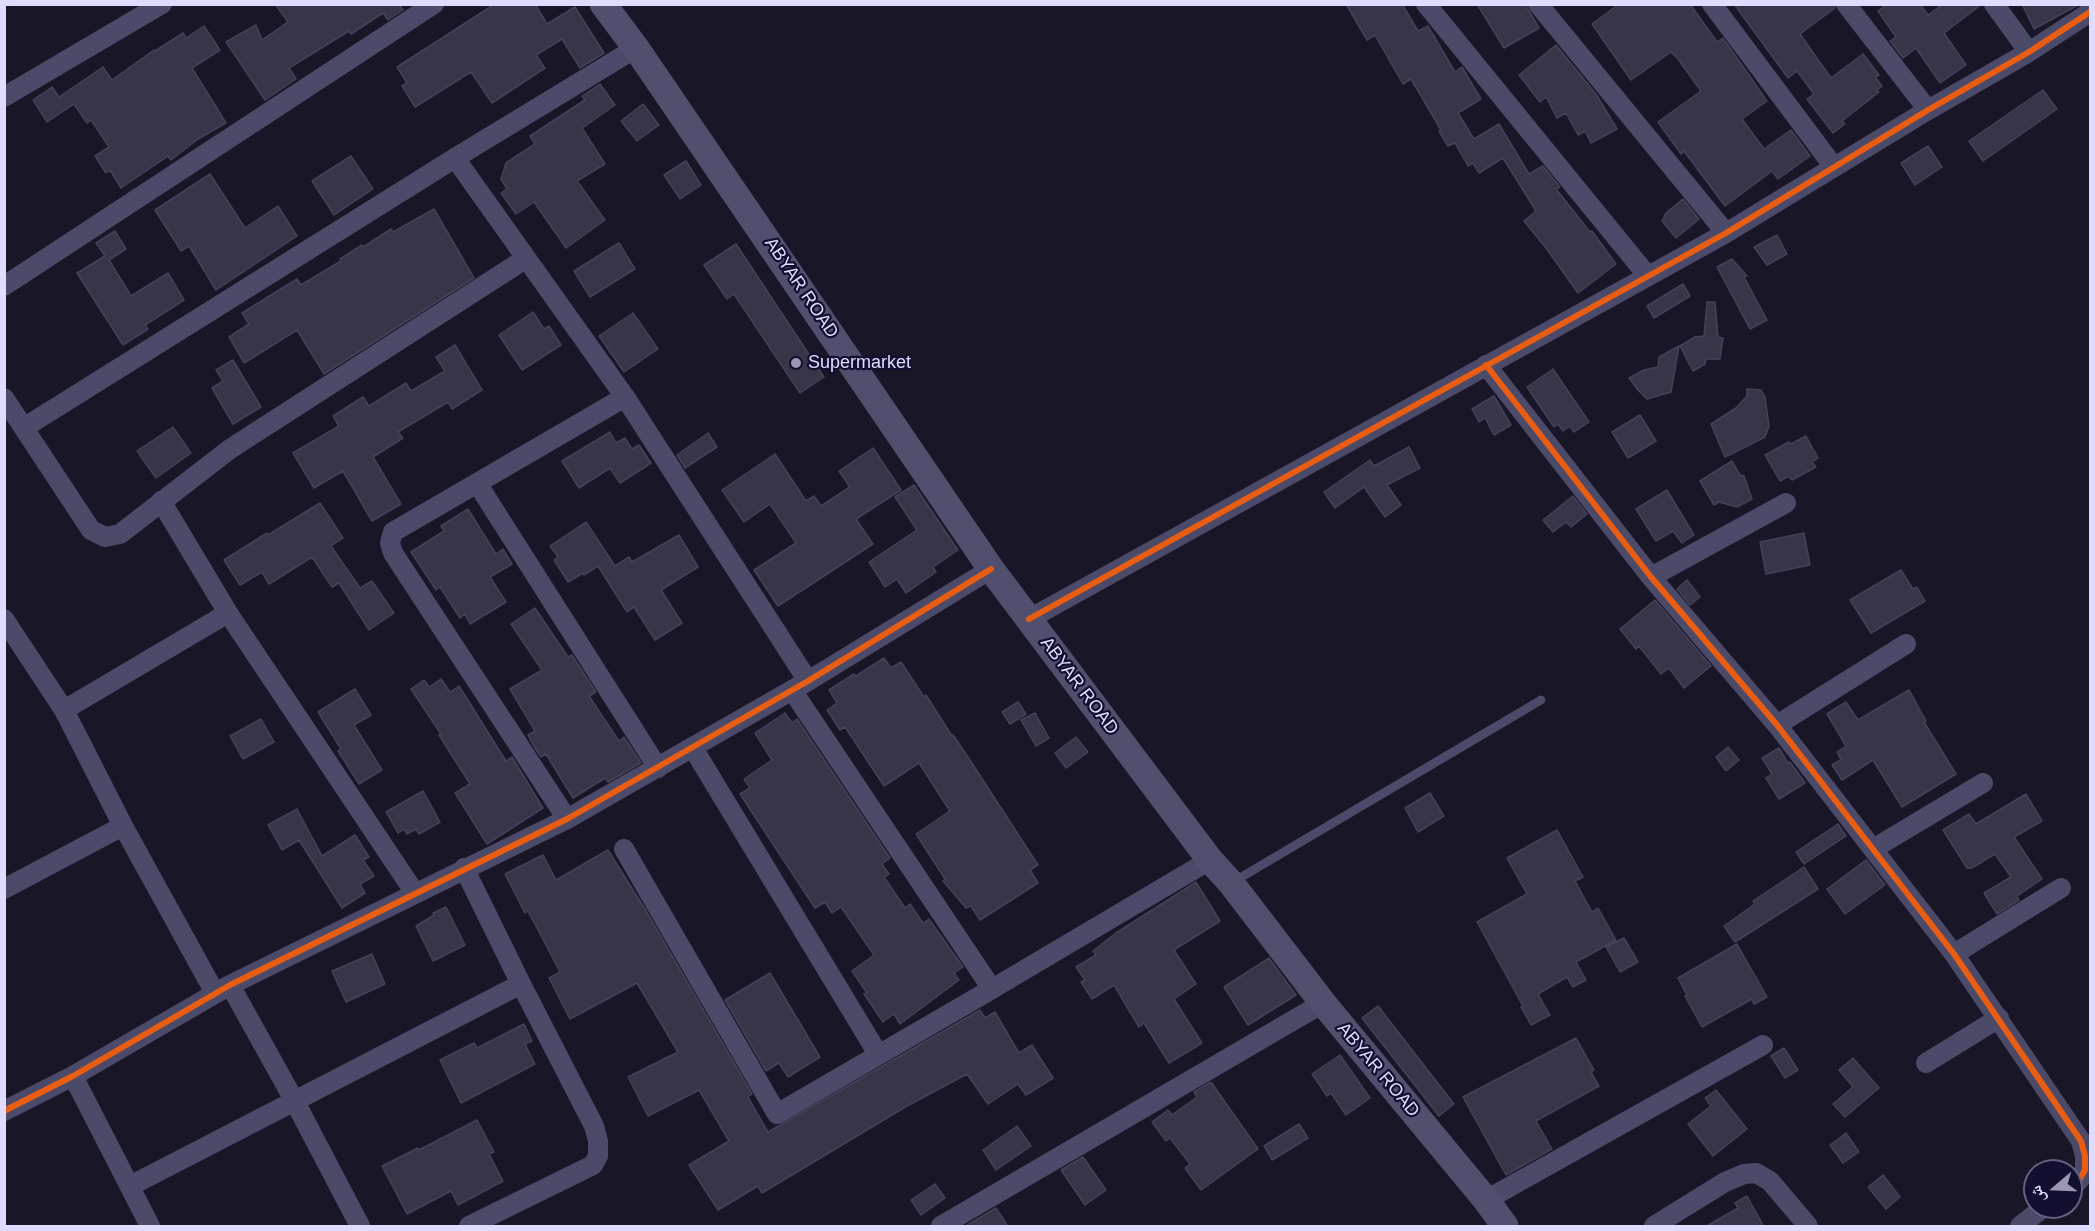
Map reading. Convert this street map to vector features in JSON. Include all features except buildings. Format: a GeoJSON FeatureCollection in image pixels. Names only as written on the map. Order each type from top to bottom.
{"type":"FeatureCollection","features":[{"type":"Feature","properties":{"kind":"main road","name":"ABYAR ROAD"},"geometry":{"type":"LineString","coordinates":[[603,4],[636,48],[991,569],[1210,860],[1323,1003],[1506,1227]]}},
{"type":"Feature","properties":{"kind":"street"},"geometry":{"type":"LineString","coordinates":[[4,98],[162,4]]}},
{"type":"Feature","properties":{"kind":"street"},"geometry":{"type":"LineString","coordinates":[[4,286],[434,4]]}},
{"type":"Feature","properties":{"kind":"street"},"geometry":{"type":"LineString","coordinates":[[1426,4],[1647,275]]}},
{"type":"Feature","properties":{"kind":"street"},"geometry":{"type":"LineString","coordinates":[[1538,4],[1726,233]]}},
{"type":"Feature","properties":{"kind":"street"},"geometry":{"type":"LineString","coordinates":[[1712,4],[1834,167]]}},
{"type":"Feature","properties":{"kind":"street"},"geometry":{"type":"LineString","coordinates":[[1846,4],[1928,110]]}},
{"type":"Feature","properties":{"kind":"street"},"geometry":{"type":"LineString","coordinates":[[1994,4],[2029,52]]}},
{"type":"Feature","properties":{"kind":"street"},"geometry":{"type":"LineString","coordinates":[[1029,619],[1726,233],[1928,110],[2029,52],[2091,12]]}},
{"type":"Feature","properties":{"kind":"street"},"geometry":{"type":"LineString","coordinates":[[25,427],[636,48]]}},
{"type":"Feature","properties":{"kind":"street"},"geometry":{"type":"LineString","coordinates":[[456,158],[525,259],[625,397],[800,685],[992,989]]}},
{"type":"Feature","properties":{"kind":"street"},"geometry":{"type":"LineString","coordinates":[[4,398],[90,530],[105,537],[120,534],[230,449],[525,259]]}},
{"type":"Feature","properties":{"kind":"street"},"geometry":{"type":"LineString","coordinates":[[1486,365],[1652,577],[1777,725],[1954,954],[2081,1142],[2085,1156],[2083,1173]]}},
{"type":"Feature","properties":{"kind":"street"},"geometry":{"type":"LineString","coordinates":[[567,819],[393,553],[390,543],[393,532],[625,397]]}},
{"type":"Feature","properties":{"kind":"street"},"geometry":{"type":"LineString","coordinates":[[477,483],[658,768]]}},
{"type":"Feature","properties":{"kind":"street"},"geometry":{"type":"LineString","coordinates":[[161,501],[228,613],[415,893]]}},
{"type":"Feature","properties":{"kind":"street"},"geometry":{"type":"LineString","coordinates":[[1652,577],[1786,503]]}},
{"type":"Feature","properties":{"kind":"street"},"geometry":{"type":"LineString","coordinates":[[4,1112],[73,1076],[223,989],[567,819],[800,685],[991,569]]}},
{"type":"Feature","properties":{"kind":"street"},"geometry":{"type":"LineString","coordinates":[[64,710],[228,613]]}},
{"type":"Feature","properties":{"kind":"street"},"geometry":{"type":"LineString","coordinates":[[4,619],[64,710],[123,826],[294,1100],[360,1227]]}},
{"type":"Feature","properties":{"kind":"street"},"geometry":{"type":"LineString","coordinates":[[1777,725],[1906,644]]}},
{"type":"Feature","properties":{"kind":"street"},"geometry":{"type":"LineString","coordinates":[[693,748],[878,1054]]}},
{"type":"Feature","properties":{"kind":"street"},"geometry":{"type":"LineString","coordinates":[[1873,849],[1983,783]]}},
{"type":"Feature","properties":{"kind":"street"},"geometry":{"type":"LineString","coordinates":[[4,889],[123,826]]}},
{"type":"Feature","properties":{"kind":"street"},"geometry":{"type":"LineString","coordinates":[[624,849],[777,1114],[1210,860]]}},
{"type":"Feature","properties":{"kind":"street"},"geometry":{"type":"LineString","coordinates":[[464,868],[594,1126],[598,1141],[598,1156],[593,1165],[469,1227]]}},
{"type":"Feature","properties":{"kind":"street"},"geometry":{"type":"LineString","coordinates":[[1954,954],[2061,888]]}},
{"type":"Feature","properties":{"kind":"street"},"geometry":{"type":"LineString","coordinates":[[130,1186],[521,984]]}},
{"type":"Feature","properties":{"kind":"street"},"geometry":{"type":"LineString","coordinates":[[941,1227],[1323,1003]]}},
{"type":"Feature","properties":{"kind":"street"},"geometry":{"type":"LineString","coordinates":[[1926,1063],[1999,1018]]}},
{"type":"Feature","properties":{"kind":"street"},"geometry":{"type":"LineString","coordinates":[[1486,1200],[1763,1045]]}},
{"type":"Feature","properties":{"kind":"street"},"geometry":{"type":"LineString","coordinates":[[73,1076],[150,1227]]}},
{"type":"Feature","properties":{"kind":"street"},"geometry":{"type":"LineString","coordinates":[[1653,1227],[1725,1182],[1744,1174],[1756,1173],[1770,1181],[1808,1227]]}},
{"type":"Feature","properties":{"kind":"lane"},"geometry":{"type":"LineString","coordinates":[[1230,883],[1541,700]]}},
{"type":"Feature","properties":{"kind":"cycle path"},"geometry":{"type":"LineString","coordinates":[[1029,619],[1726,233],[1928,110],[2029,52],[2090,12]]}},
{"type":"Feature","properties":{"kind":"cycle path"},"geometry":{"type":"LineString","coordinates":[[1486,365],[1651,577],[1777,725],[1954,954],[2081,1141],[2085,1156],[2083,1173]]}},
{"type":"Feature","properties":{"kind":"cycle path"},"geometry":{"type":"LineString","coordinates":[[4,1111],[73,1076],[230,985],[567,819],[808,681],[991,569]]}},
{"type":"Feature","properties":{"kind":"place","name":"Supermarket"},"geometry":{"type":"Point","coordinates":[796,363]}}]}
